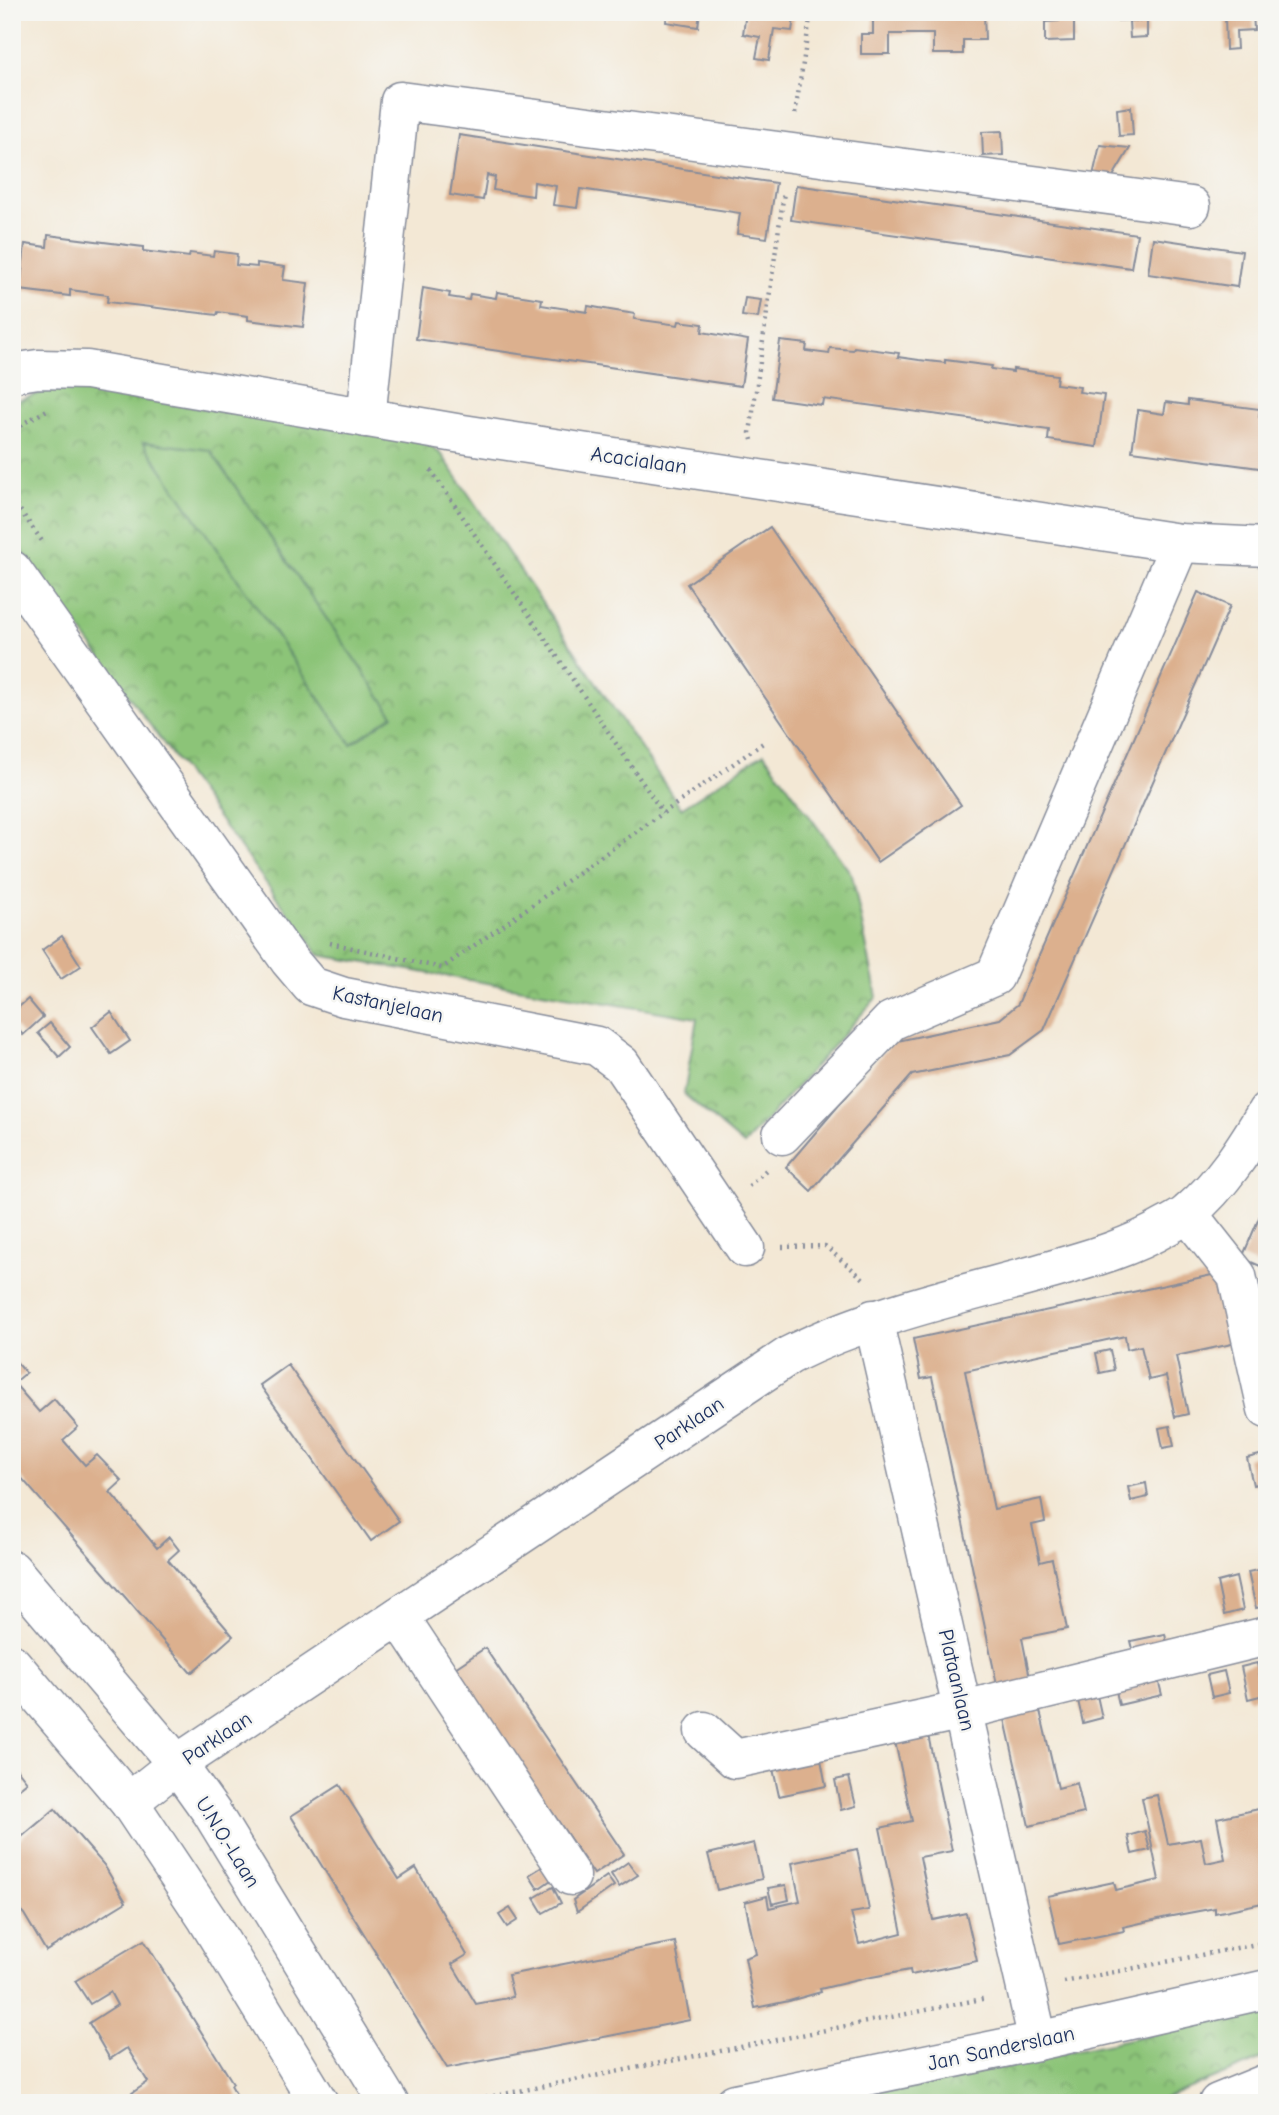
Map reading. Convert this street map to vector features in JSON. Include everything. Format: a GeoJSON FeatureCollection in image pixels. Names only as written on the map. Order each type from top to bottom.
{"type":"FeatureCollection","features":[{"type":"Feature","properties":{"kind":"street"},"geometry":{"type":"LineString","coordinates":[[366,418],[400,101],[1191,206]]}},
{"type":"Feature","properties":{"kind":"street","name":"Acacialaan"},"geometry":{"type":"LineString","coordinates":[[12,373],[38,369],[87,370],[366,418],[1180,543],[1267,547]]}},
{"type":"Feature","properties":{"kind":"street"},"geometry":{"type":"LineString","coordinates":[[782,1135],[891,1021],[995,976],[1180,543]]}},
{"type":"Feature","properties":{"kind":"street","name":"Kastanjelaan"},"geometry":{"type":"LineString","coordinates":[[12,570],[289,960],[312,986],[344,997],[597,1046],[621,1064],[745,1248]]}},
{"type":"Feature","properties":{"kind":"street","name":"Parklaan"},"geometry":{"type":"LineString","coordinates":[[130,1802],[177,1764],[790,1355],[829,1335],[882,1317],[1105,1255],[1144,1240],[1188,1214],[1222,1179],[1267,1111]]}},
{"type":"Feature","properties":{"kind":"street"},"geometry":{"type":"LineString","coordinates":[[1188,1214],[1252,1283],[1267,1409]]}},
{"type":"Feature","properties":{"kind":"street","name":"Plataanlaan"},"geometry":{"type":"LineString","coordinates":[[882,1317],[964,1710],[1038,2041]]}},
{"type":"Feature","properties":{"kind":"street","name":"U.N.O.-Laan"},"geometry":{"type":"LineString","coordinates":[[12,1570],[177,1764],[212,1814],[389,2103]]}},
{"type":"Feature","properties":{"kind":"street"},"geometry":{"type":"LineString","coordinates":[[399,1616],[571,1876]]}},
{"type":"Feature","properties":{"kind":"street"},"geometry":{"type":"LineString","coordinates":[[704,1731],[735,1759],[964,1710],[1267,1636]]}},
{"type":"Feature","properties":{"kind":"street"},"geometry":{"type":"LineString","coordinates":[[12,1664],[130,1802],[207,1919],[319,2103]]}},
{"type":"Feature","properties":{"kind":"street","name":"Jan Sanderslaan"},"geometry":{"type":"LineString","coordinates":[[735,2103],[1038,2041],[1267,1989]]}},
{"type":"Feature","properties":{"kind":"street"},"geometry":{"type":"LineString","coordinates":[[1218,2103],[1267,2083]]}},
{"type":"Feature","properties":{"kind":"path"},"geometry":{"type":"LineString","coordinates":[[761,478],[750,433],[811,12]]}},
{"type":"Feature","properties":{"kind":"path"},"geometry":{"type":"LineString","coordinates":[[12,437],[24,423],[56,406]]}},
{"type":"Feature","properties":{"kind":"path"},"geometry":{"type":"LineString","coordinates":[[425,460],[663,813]]}},
{"type":"Feature","properties":{"kind":"path"},"geometry":{"type":"LineString","coordinates":[[12,499],[45,545]]}},
{"type":"Feature","properties":{"kind":"path"},"geometry":{"type":"LineString","coordinates":[[20,528],[29,522]]}},
{"type":"Feature","properties":{"kind":"path"},"geometry":{"type":"LineString","coordinates":[[321,938],[332,944],[442,968],[763,743]]}},
{"type":"Feature","properties":{"kind":"path"},"geometry":{"type":"LineString","coordinates":[[720,1214],[772,1165],[782,1135]]}},
{"type":"Feature","properties":{"kind":"path"},"geometry":{"type":"LineString","coordinates":[[745,1248],[825,1246],[862,1275],[882,1317]]}},
{"type":"Feature","properties":{"kind":"path"},"geometry":{"type":"LineString","coordinates":[[459,2103],[1267,1942]]}},
{"type":"Feature","properties":{"kind":"green space"},"geometry":{"type":"Polygon","coordinates":[[[59,387],[425,441],[442,455],[681,808],[764,753],[852,875],[877,997],[744,1145],[684,1094],[697,1018],[319,955],[12,537],[12,402],[59,387]]]}},
{"type":"Feature","properties":{"kind":"green space"},"geometry":{"type":"Polygon","coordinates":[[[143,442],[210,450],[393,715],[351,744],[143,442]]]}},
{"type":"Feature","properties":{"kind":"green space"},"geometry":{"type":"Polygon","coordinates":[[[1267,2010],[1267,2057],[1153,2103],[824,2103],[1267,2010]]]}},
{"type":"Feature","properties":{"kind":"building"},"geometry":{"type":"Polygon","coordinates":[[[505,12],[518,12],[516,20],[504,19],[505,12]]]}},
{"type":"Feature","properties":{"kind":"building"},"geometry":{"type":"Polygon","coordinates":[[[667,12],[700,12],[698,27],[666,22],[667,12]]]}},
{"type":"Feature","properties":{"kind":"building"},"geometry":{"type":"Polygon","coordinates":[[[746,12],[795,12],[792,31],[774,29],[769,60],[756,58],[760,37],[743,34],[746,12]]]}},
{"type":"Feature","properties":{"kind":"building"},"geometry":{"type":"Polygon","coordinates":[[[836,12],[984,12],[985,40],[963,40],[963,54],[933,54],[933,34],[890,34],[890,54],[861,54],[861,34],[873,34],[873,16],[836,17],[836,12]]]}},
{"type":"Feature","properties":{"kind":"building"},"geometry":{"type":"Polygon","coordinates":[[[1059,12],[1134,12],[1134,20],[1074,22],[1074,41],[1045,42],[1045,22],[1059,21],[1059,12]]]}},
{"type":"Feature","properties":{"kind":"building"},"geometry":{"type":"Polygon","coordinates":[[[1198,12],[1253,12],[1254,30],[1236,31],[1237,49],[1226,50],[1225,15],[1198,17],[1198,12]]]}},
{"type":"Feature","properties":{"kind":"building"},"geometry":{"type":"Polygon","coordinates":[[[1129,21],[1147,21],[1147,37],[1130,38],[1129,21]]]}},
{"type":"Feature","properties":{"kind":"building"},"geometry":{"type":"Polygon","coordinates":[[[1131,107],[1133,135],[1119,136],[1117,109],[1131,107]]]}},
{"type":"Feature","properties":{"kind":"building"},"geometry":{"type":"Polygon","coordinates":[[[1002,131],[1003,155],[983,156],[982,132],[1002,131]]]}},
{"type":"Feature","properties":{"kind":"building"},"geometry":{"type":"Polygon","coordinates":[[[459,135],[776,183],[767,238],[737,234],[740,213],[580,189],[577,208],[553,205],[556,186],[534,182],[533,196],[493,190],[495,177],[487,175],[483,200],[450,195],[459,135]]]}},
{"type":"Feature","properties":{"kind":"building"},"geometry":{"type":"Polygon","coordinates":[[[1100,145],[1130,148],[1109,183],[1092,180],[1100,145]]]}},
{"type":"Feature","properties":{"kind":"building"},"geometry":{"type":"Polygon","coordinates":[[[796,185],[1137,234],[1131,268],[791,220],[796,185]]]}},
{"type":"Feature","properties":{"kind":"building"},"geometry":{"type":"Polygon","coordinates":[[[48,235],[143,247],[143,251],[189,257],[190,253],[213,256],[214,251],[237,254],[236,265],[257,267],[257,263],[285,267],[283,280],[308,283],[303,327],[248,320],[248,316],[218,312],[217,315],[107,302],[108,295],[70,290],[70,296],[20,290],[25,244],[47,247],[48,235]]]}},
{"type":"Feature","properties":{"kind":"building"},"geometry":{"type":"Polygon","coordinates":[[[1153,238],[1242,251],[1237,287],[1148,274],[1153,238]]]}},
{"type":"Feature","properties":{"kind":"building"},"geometry":{"type":"Polygon","coordinates":[[[423,288],[450,293],[449,297],[469,300],[470,294],[496,298],[497,292],[542,299],[541,305],[587,312],[588,306],[635,314],[634,319],[678,325],[679,321],[703,324],[702,332],[748,340],[741,386],[416,339],[423,288]]]}},
{"type":"Feature","properties":{"kind":"building"},"geometry":{"type":"Polygon","coordinates":[[[745,298],[761,300],[758,318],[742,316],[745,298]]]}},
{"type":"Feature","properties":{"kind":"building"},"geometry":{"type":"Polygon","coordinates":[[[780,341],[807,344],[806,351],[829,354],[830,348],[853,350],[854,347],[899,353],[898,357],[919,360],[945,363],[945,360],[992,366],[991,369],[1013,372],[1013,369],[1057,375],[1056,384],[1080,387],[1079,392],[1104,395],[1097,447],[1048,440],[1049,430],[823,399],[822,405],[772,398],[780,341]]]}},
{"type":"Feature","properties":{"kind":"building"},"geometry":{"type":"Polygon","coordinates":[[[1188,400],[1260,409],[1259,417],[1267,418],[1267,469],[1132,451],[1138,410],[1164,414],[1166,402],[1188,405],[1188,400]]]}},
{"type":"Feature","properties":{"kind":"building"},"geometry":{"type":"Polygon","coordinates":[[[770,527],[961,805],[878,862],[687,584],[770,527]]]}},
{"type":"Feature","properties":{"kind":"building"},"geometry":{"type":"Polygon","coordinates":[[[1198,592],[1230,606],[1044,1030],[1010,1055],[912,1075],[811,1191],[786,1167],[893,1042],[1000,1019],[1018,1004],[1198,592]]]}},
{"type":"Feature","properties":{"kind":"building"},"geometry":{"type":"Polygon","coordinates":[[[62,936],[81,966],[61,979],[42,950],[62,936]]]}},
{"type":"Feature","properties":{"kind":"building"},"geometry":{"type":"Polygon","coordinates":[[[28,999],[43,1017],[23,1035],[12,1023],[12,1013],[28,999]]]}},
{"type":"Feature","properties":{"kind":"building"},"geometry":{"type":"Polygon","coordinates":[[[111,1012],[130,1041],[111,1054],[92,1027],[111,1012]]]}},
{"type":"Feature","properties":{"kind":"building"},"geometry":{"type":"Polygon","coordinates":[[[50,1023],[70,1047],[59,1057],[38,1033],[50,1023]]]}},
{"type":"Feature","properties":{"kind":"building"},"geometry":{"type":"Polygon","coordinates":[[[1267,1199],[1267,1269],[1242,1258],[1267,1199]]]}},
{"type":"Feature","properties":{"kind":"building"},"geometry":{"type":"Polygon","coordinates":[[[1226,1272],[1241,1342],[1176,1356],[1188,1414],[1175,1417],[1166,1376],[1149,1380],[1141,1346],[1127,1349],[1125,1336],[965,1371],[994,1509],[1041,1499],[1045,1522],[1032,1525],[1040,1562],[1052,1559],[1067,1629],[1022,1638],[1032,1688],[999,1694],[932,1377],[921,1379],[913,1339],[1226,1272]]]}},
{"type":"Feature","properties":{"kind":"building"},"geometry":{"type":"Polygon","coordinates":[[[1110,1350],[1114,1370],[1100,1373],[1096,1353],[1110,1350]]]}},
{"type":"Feature","properties":{"kind":"building"},"geometry":{"type":"Polygon","coordinates":[[[12,1357],[26,1373],[14,1383],[39,1412],[54,1399],[78,1427],[63,1440],[85,1465],[97,1455],[122,1481],[110,1492],[157,1548],[169,1537],[179,1550],[168,1560],[233,1636],[191,1673],[12,1467],[12,1357]]]}},
{"type":"Feature","properties":{"kind":"building"},"geometry":{"type":"Polygon","coordinates":[[[288,1365],[399,1521],[371,1541],[260,1385],[288,1365]]]}},
{"type":"Feature","properties":{"kind":"building"},"geometry":{"type":"Polygon","coordinates":[[[1170,1426],[1174,1446],[1163,1448],[1159,1428],[1170,1426]]]}},
{"type":"Feature","properties":{"kind":"building"},"geometry":{"type":"Polygon","coordinates":[[[1264,1454],[1267,1482],[1253,1485],[1247,1458],[1264,1454]]]}},
{"type":"Feature","properties":{"kind":"building"},"geometry":{"type":"Polygon","coordinates":[[[1146,1483],[1148,1497],[1131,1501],[1128,1487],[1146,1483]]]}},
{"type":"Feature","properties":{"kind":"building"},"geometry":{"type":"Polygon","coordinates":[[[1267,1568],[1267,1606],[1256,1608],[1248,1572],[1267,1568]]]}},
{"type":"Feature","properties":{"kind":"building"},"geometry":{"type":"Polygon","coordinates":[[[1236,1577],[1243,1610],[1224,1615],[1217,1582],[1236,1577]]]}},
{"type":"Feature","properties":{"kind":"building"},"geometry":{"type":"Polygon","coordinates":[[[1165,1634],[1168,1649],[1135,1657],[1131,1641],[1165,1634]]]}},
{"type":"Feature","properties":{"kind":"building"},"geometry":{"type":"Polygon","coordinates":[[[485,1648],[624,1854],[594,1874],[455,1668],[485,1648]]]}},
{"type":"Feature","properties":{"kind":"building"},"geometry":{"type":"Polygon","coordinates":[[[1257,1663],[1264,1695],[1248,1699],[1241,1667],[1257,1663]]]}},
{"type":"Feature","properties":{"kind":"building"},"geometry":{"type":"Polygon","coordinates":[[[1156,1671],[1162,1695],[1119,1705],[1114,1681],[1156,1671]]]}},
{"type":"Feature","properties":{"kind":"building"},"geometry":{"type":"Polygon","coordinates":[[[1224,1671],[1229,1693],[1212,1697],[1207,1675],[1224,1671]]]}},
{"type":"Feature","properties":{"kind":"building"},"geometry":{"type":"Polygon","coordinates":[[[1096,1691],[1102,1718],[1083,1723],[1077,1696],[1096,1691]]]}},
{"type":"Feature","properties":{"kind":"building"},"geometry":{"type":"Polygon","coordinates":[[[1037,1698],[1058,1788],[1077,1783],[1084,1813],[1029,1826],[1002,1706],[1037,1698]]]}},
{"type":"Feature","properties":{"kind":"building"},"geometry":{"type":"Polygon","coordinates":[[[926,1725],[952,1851],[920,1857],[933,1920],[966,1913],[977,1961],[911,1975],[910,1970],[866,1978],[820,1989],[821,1992],[789,2001],[755,2008],[745,1958],[756,1954],[745,1902],[767,1896],[769,1908],[800,1901],[792,1863],[857,1849],[869,1910],[851,1913],[859,1944],[902,1933],[880,1828],[912,1821],[893,1732],[926,1725]]]}},
{"type":"Feature","properties":{"kind":"building"},"geometry":{"type":"Polygon","coordinates":[[[820,1754],[826,1786],[779,1796],[772,1764],[820,1754]]]}},
{"type":"Feature","properties":{"kind":"building"},"geometry":{"type":"Polygon","coordinates":[[[12,1763],[27,1782],[12,1794],[12,1763]]]}},
{"type":"Feature","properties":{"kind":"building"},"geometry":{"type":"Polygon","coordinates":[[[849,1777],[856,1806],[841,1810],[835,1780],[849,1777]]]}},
{"type":"Feature","properties":{"kind":"building"},"geometry":{"type":"Polygon","coordinates":[[[340,1785],[399,1879],[416,1868],[467,1955],[452,1964],[476,2004],[513,1997],[508,1975],[675,1942],[690,2020],[447,2068],[291,1816],[340,1785]]]}},
{"type":"Feature","properties":{"kind":"building"},"geometry":{"type":"Polygon","coordinates":[[[1157,1795],[1168,1844],[1201,1838],[1206,1863],[1225,1859],[1217,1818],[1259,1809],[1267,1844],[1267,1902],[1215,1913],[1215,1908],[1167,1917],[1123,1927],[1124,1931],[1059,1944],[1048,1896],[1114,1882],[1116,1890],[1159,1880],[1142,1798],[1157,1795]]]}},
{"type":"Feature","properties":{"kind":"building"},"geometry":{"type":"Polygon","coordinates":[[[55,1809],[104,1865],[126,1902],[46,1951],[24,1914],[12,1901],[12,1845],[55,1809]]]}},
{"type":"Feature","properties":{"kind":"building"},"geometry":{"type":"Polygon","coordinates":[[[1145,1831],[1150,1850],[1132,1854],[1128,1836],[1145,1831]]]}},
{"type":"Feature","properties":{"kind":"building"},"geometry":{"type":"Polygon","coordinates":[[[754,1843],[762,1879],[717,1890],[708,1854],[754,1843]]]}},
{"type":"Feature","properties":{"kind":"building"},"geometry":{"type":"Polygon","coordinates":[[[628,1862],[638,1875],[619,1887],[611,1874],[628,1862]]]}},
{"type":"Feature","properties":{"kind":"building"},"geometry":{"type":"Polygon","coordinates":[[[542,1867],[551,1880],[538,1889],[529,1875],[542,1867]]]}},
{"type":"Feature","properties":{"kind":"building"},"geometry":{"type":"Polygon","coordinates":[[[607,1876],[614,1886],[577,1912],[573,1900],[607,1876]]]}},
{"type":"Feature","properties":{"kind":"building"},"geometry":{"type":"Polygon","coordinates":[[[786,1885],[789,1900],[772,1904],[768,1888],[786,1885]]]}},
{"type":"Feature","properties":{"kind":"building"},"geometry":{"type":"Polygon","coordinates":[[[553,1887],[561,1903],[543,1913],[534,1898],[553,1887]]]}},
{"type":"Feature","properties":{"kind":"building"},"geometry":{"type":"Polygon","coordinates":[[[510,1908],[518,1920],[507,1927],[499,1915],[510,1908]]]}},
{"type":"Feature","properties":{"kind":"building"},"geometry":{"type":"Polygon","coordinates":[[[144,1940],[233,2083],[231,2085],[241,2103],[138,2103],[132,2093],[148,2082],[127,2048],[110,2059],[89,2023],[117,2005],[110,1992],[90,2004],[75,1981],[144,1940]]]}}]}
